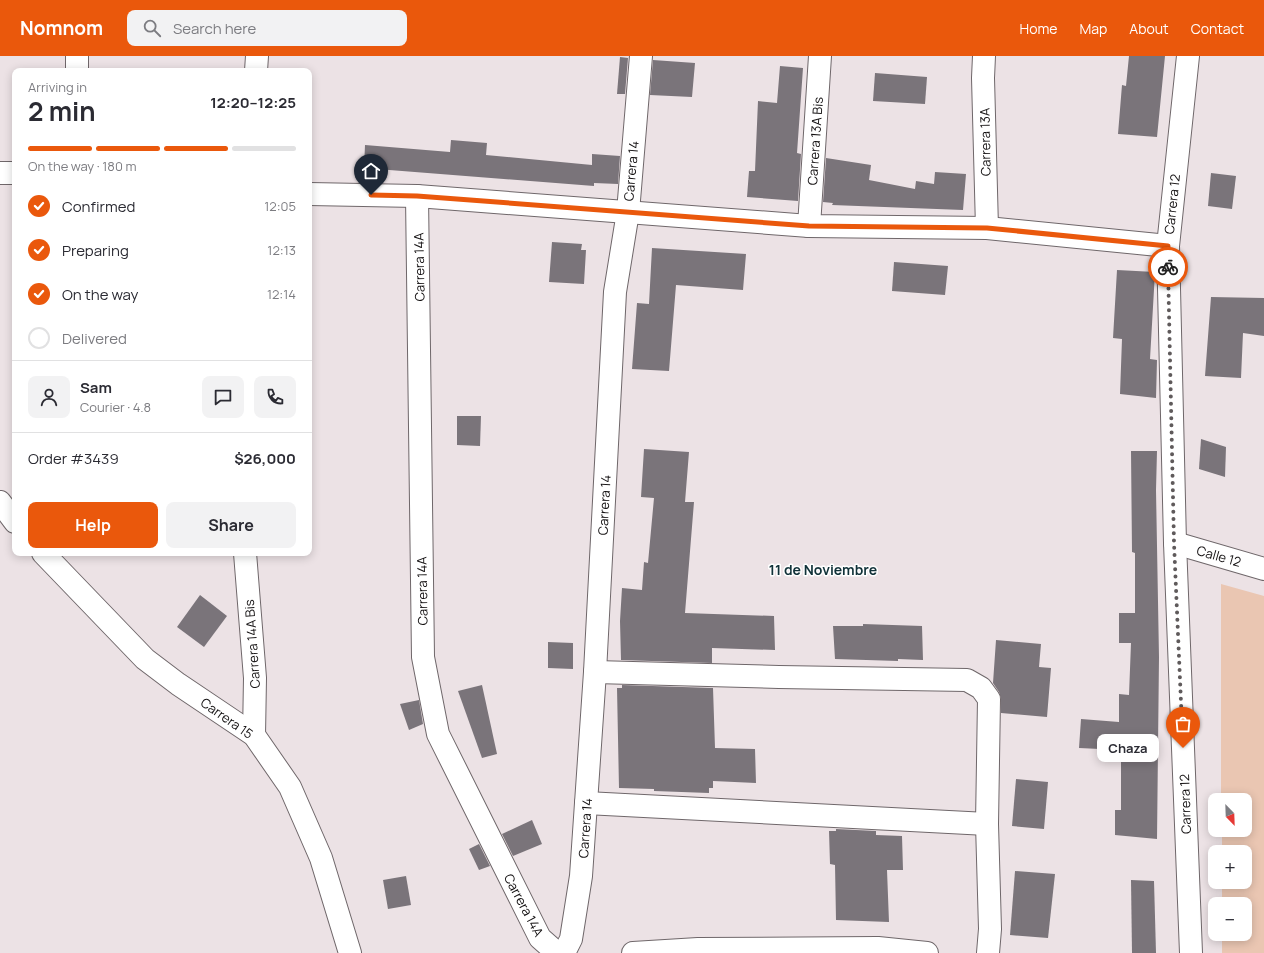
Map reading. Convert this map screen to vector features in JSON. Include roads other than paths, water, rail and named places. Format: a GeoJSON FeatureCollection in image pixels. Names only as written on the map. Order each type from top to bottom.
{"type":"FeatureCollection","features":[{"type":"Feature","properties":{"kind":"street"},"geometry":{"type":"LineString","coordinates":[[77,56],[77,68]]}},
{"type":"Feature","properties":{"kind":"street"},"geometry":{"type":"LineString","coordinates":[[256,68],[257,56]]}},
{"type":"Feature","properties":{"kind":"street","name":"Carrera 14"},"geometry":{"type":"LineString","coordinates":[[564,953],[571,939],[581,876],[595,672],[615,292],[628,212],[641,56]]}},
{"type":"Feature","properties":{"kind":"street","name":"Carrera 13A Bis"},"geometry":{"type":"LineString","coordinates":[[809,226],[820,56]]}},
{"type":"Feature","properties":{"kind":"street","name":"Carrera 13A"},"geometry":{"type":"LineString","coordinates":[[984,56],[983,78],[987,228]]}},
{"type":"Feature","properties":{"kind":"street","name":"Carrera 12"},"geometry":{"type":"LineString","coordinates":[[1188,56],[1168,246],[1174,543],[1191,953]]}},
{"type":"Feature","properties":{"kind":"street"},"geometry":{"type":"LineString","coordinates":[[0,173],[12,173]]}},
{"type":"Feature","properties":{"kind":"street"},"geometry":{"type":"LineString","coordinates":[[312,194],[417,196],[809,226],[987,228],[1168,246]]}},
{"type":"Feature","properties":{"kind":"street","name":"Carrera 14A"},"geometry":{"type":"LineString","coordinates":[[417,196],[423,657],[438,734],[540,938],[557,953]]}},
{"type":"Feature","properties":{"kind":"street"},"geometry":{"type":"LineString","coordinates":[[0,502],[12,518]]}},
{"type":"Feature","properties":{"kind":"street","name":"Calle 12"},"geometry":{"type":"LineString","coordinates":[[1174,543],[1264,570]]}},
{"type":"Feature","properties":{"kind":"street","name":"Carrera 15"},"geometry":{"type":"LineString","coordinates":[[46,556],[145,659],[178,684],[254,735],[290,787],[320,858],[350,953]]}},
{"type":"Feature","properties":{"kind":"street","name":"Carrera 14A Bis"},"geometry":{"type":"LineString","coordinates":[[244,556],[255,678],[254,735]]}},
{"type":"Feature","properties":{"kind":"street"},"geometry":{"type":"LineString","coordinates":[[595,672],[967,680],[981,688],[988,698],[987,824],[990,921],[988,953]]}},
{"type":"Feature","properties":{"kind":"street"},"geometry":{"type":"LineString","coordinates":[[586,803],[987,824]]}},
{"type":"Feature","properties":{"kind":"street"},"geometry":{"type":"LineString","coordinates":[[633,953],[698,949],[871,948],[927,953]]}},
{"type":"Feature","properties":{"kind":"place","name":"Chaza"},"geometry":{"type":"Point","coordinates":[1183,748]}},
{"type":"Feature","properties":{"kind":"district","name":"11 de Noviembre"},"geometry":{"type":"Point","coordinates":[823,569]}}]}
